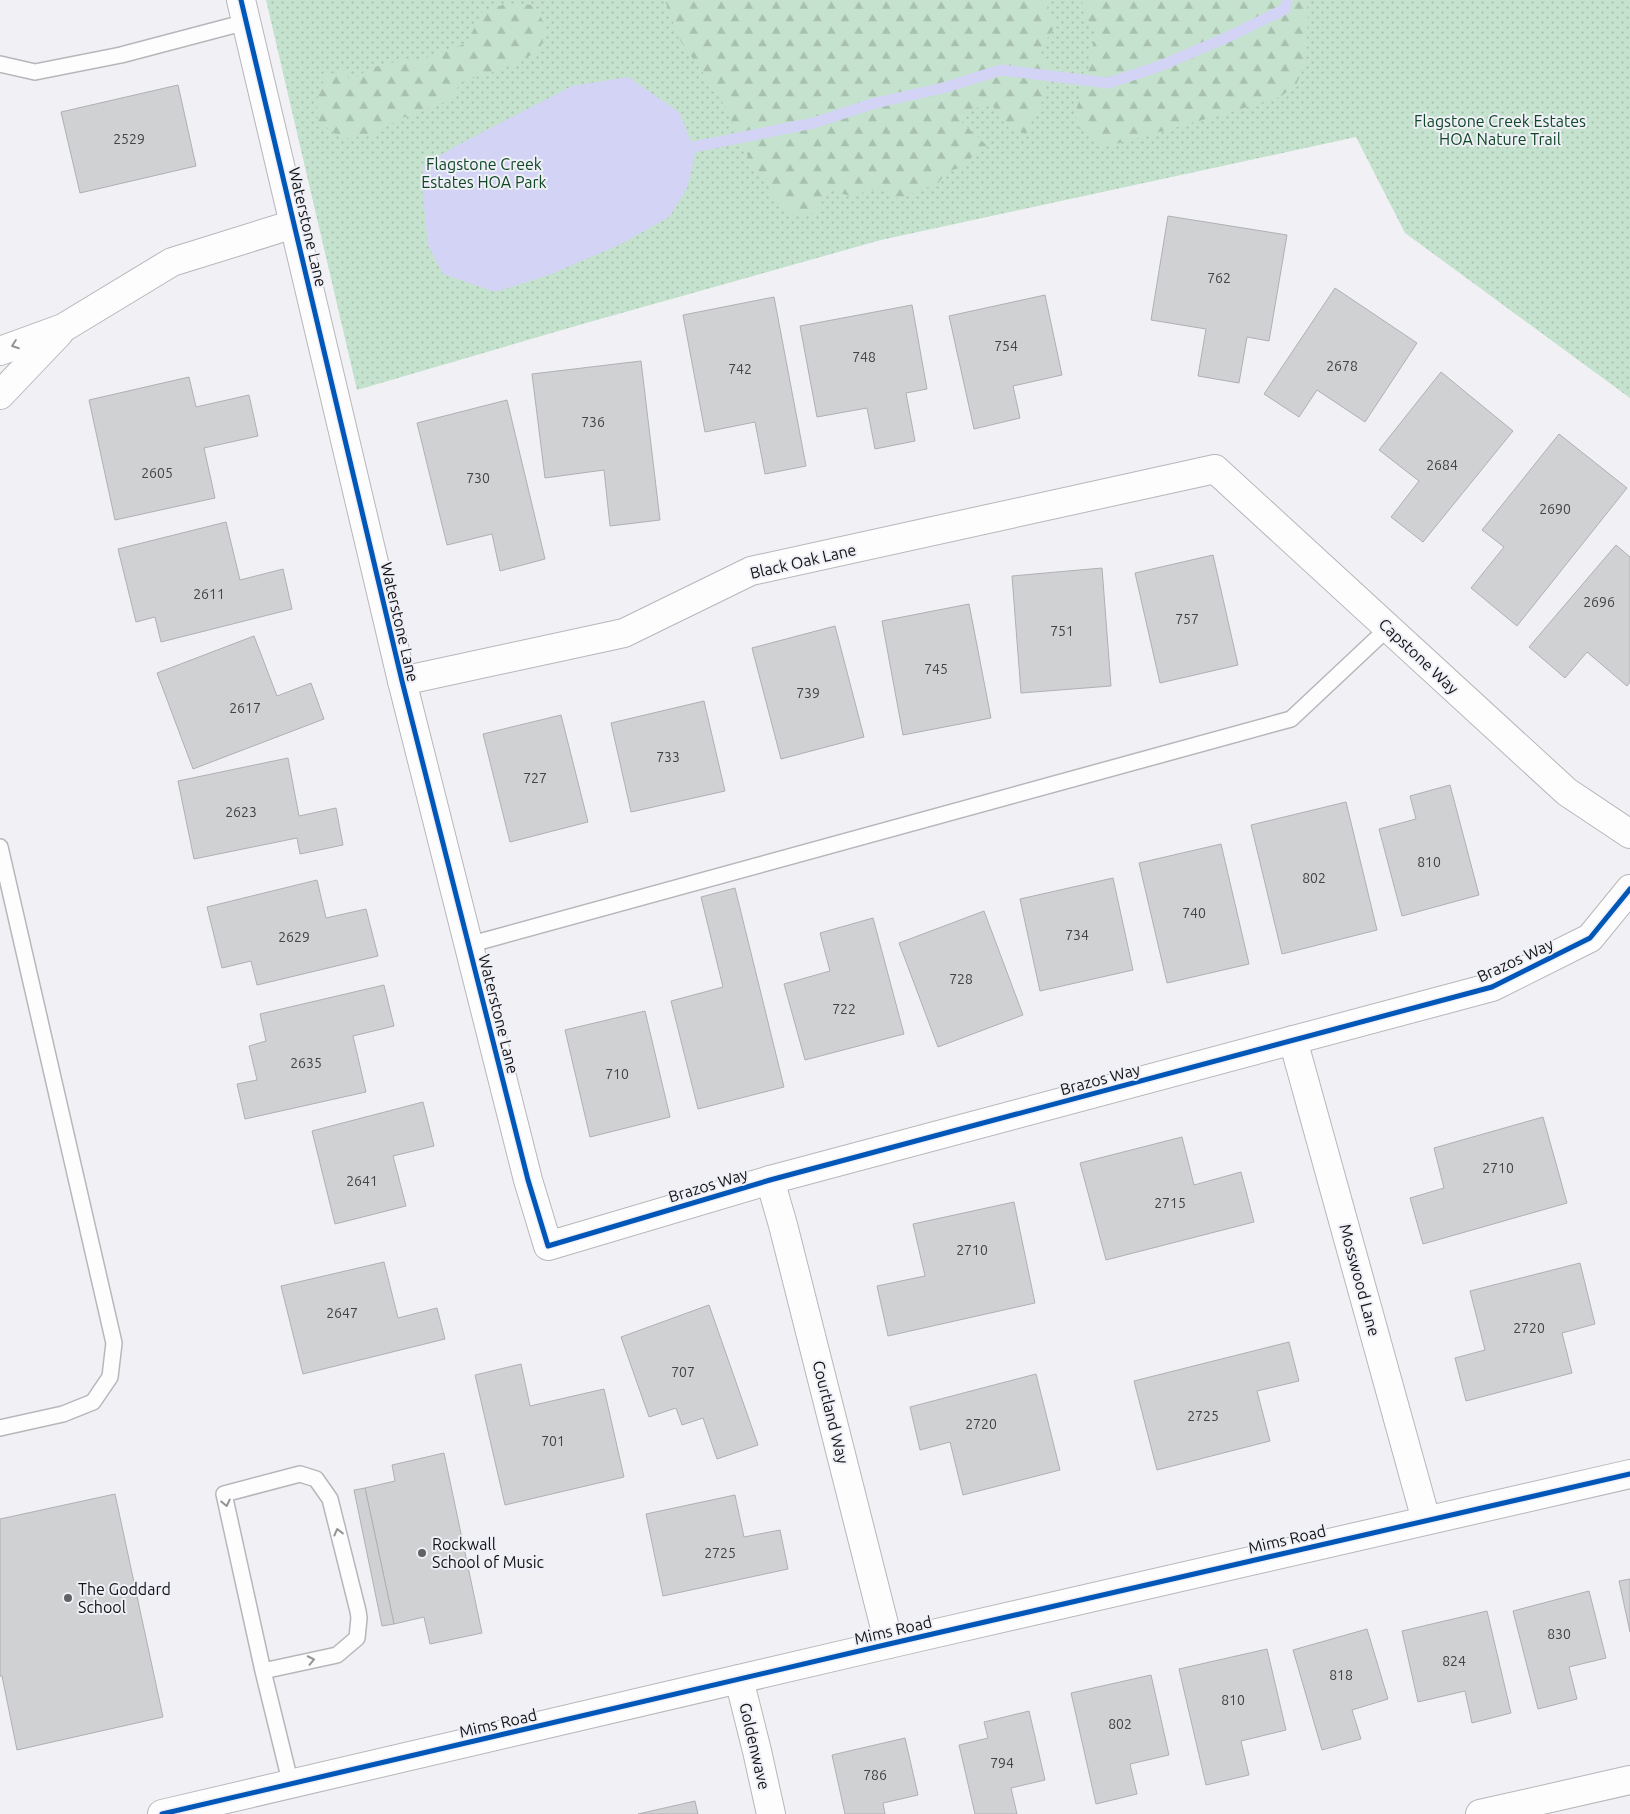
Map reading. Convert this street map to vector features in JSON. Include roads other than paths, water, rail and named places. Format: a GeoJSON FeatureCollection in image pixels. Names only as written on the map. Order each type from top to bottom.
{"type":"FeatureCollection","features":[{"type":"Feature","properties":{"kind":"street","name":"Waterstone Lane"},"geometry":{"type":"LineString","coordinates":[[244,11],[402,681],[528,1180],[548,1246]]}},
{"type":"Feature","properties":{"kind":"street"},"geometry":{"type":"LineString","coordinates":[[0,351],[63,328],[172,262],[294,224]]}},
{"type":"Feature","properties":{"kind":"street"},"geometry":{"type":"LineString","coordinates":[[0,395],[63,328]]}},
{"type":"Feature","properties":{"kind":"street","name":"Black Oak Lane"},"geometry":{"type":"LineString","coordinates":[[402,681],[624,633],[751,571],[1215,469]]}},
{"type":"Feature","properties":{"kind":"street","name":"Capstone Way"},"geometry":{"type":"LineString","coordinates":[[1215,469],[1567,792],[1630,834]]}},
{"type":"Feature","properties":{"kind":"street","name":"Brazos Way"},"geometry":{"type":"LineString","coordinates":[[548,1246],[770,1180],[1492,988],[1590,938],[1630,889]]}},
{"type":"Feature","properties":{"kind":"street","name":"Mosswood Lane"},"geometry":{"type":"LineString","coordinates":[[1293,1040],[1426,1520]]}},
{"type":"Feature","properties":{"kind":"street","name":"Courtland Way"},"geometry":{"type":"LineString","coordinates":[[770,1180],[889,1644]]}},
{"type":"Feature","properties":{"kind":"street","name":"Mims Road"},"geometry":{"type":"LineString","coordinates":[[162,1814],[889,1644],[1630,1474]]}},
{"type":"Feature","properties":{"kind":"street","name":"Goldenwave"},"geometry":{"type":"LineString","coordinates":[[739,1679],[771,1814]]}},
{"type":"Feature","properties":{"kind":"street"},"geometry":{"type":"LineString","coordinates":[[1480,1814],[1630,1780]]}},
{"type":"Feature","properties":{"kind":"lane"},"geometry":{"type":"LineString","coordinates":[[0,64],[35,72],[121,55],[244,11]]}},
{"type":"Feature","properties":{"kind":"lane"},"geometry":{"type":"LineString","coordinates":[[468,945],[1291,719],[1388,628]]}},
{"type":"Feature","properties":{"kind":"lane"},"geometry":{"type":"LineString","coordinates":[[0,847],[114,1343],[110,1377],[94,1402],[63,1414],[0,1428]]}},
{"type":"Feature","properties":{"kind":"lane"},"geometry":{"type":"LineString","coordinates":[[263,1671],[337,1655],[357,1638],[359,1618],[330,1499],[316,1479],[300,1474],[224,1494],[263,1671],[291,1785]]}},
{"type":"Feature","properties":{"kind":"water"},"geometry":{"type":"Polygon","coordinates":[[[628,77],[679,112],[693,147],[695,155],[687,188],[669,217],[621,244],[549,275],[495,292],[443,274],[428,245],[422,187],[423,166],[454,147],[572,86],[628,77]]]}},
{"type":"Feature","properties":{"kind":"waterway"},"geometry":{"type":"LineString","coordinates":[[693,147],[813,123],[875,103],[943,88],[1001,70],[1108,83],[1160,66],[1230,36],[1285,9],[1287,0]]}},
{"type":"Feature","properties":{"kind":"place","name":"Rockwall School of Music"},"geometry":{"type":"Point","coordinates":[422,1553]}},
{"type":"Feature","properties":{"kind":"place","name":"The Goddard School"},"geometry":{"type":"Point","coordinates":[68,1598]}},
{"type":"Feature","properties":{"kind":"park label","name":"Flagstone Creek Estates HOA Nature Trail"},"geometry":{"type":"Point","coordinates":[1500,130]}},
{"type":"Feature","properties":{"kind":"park label","name":"Flagstone Creek Estates HOA Park"},"geometry":{"type":"Point","coordinates":[484,173]}}]}
